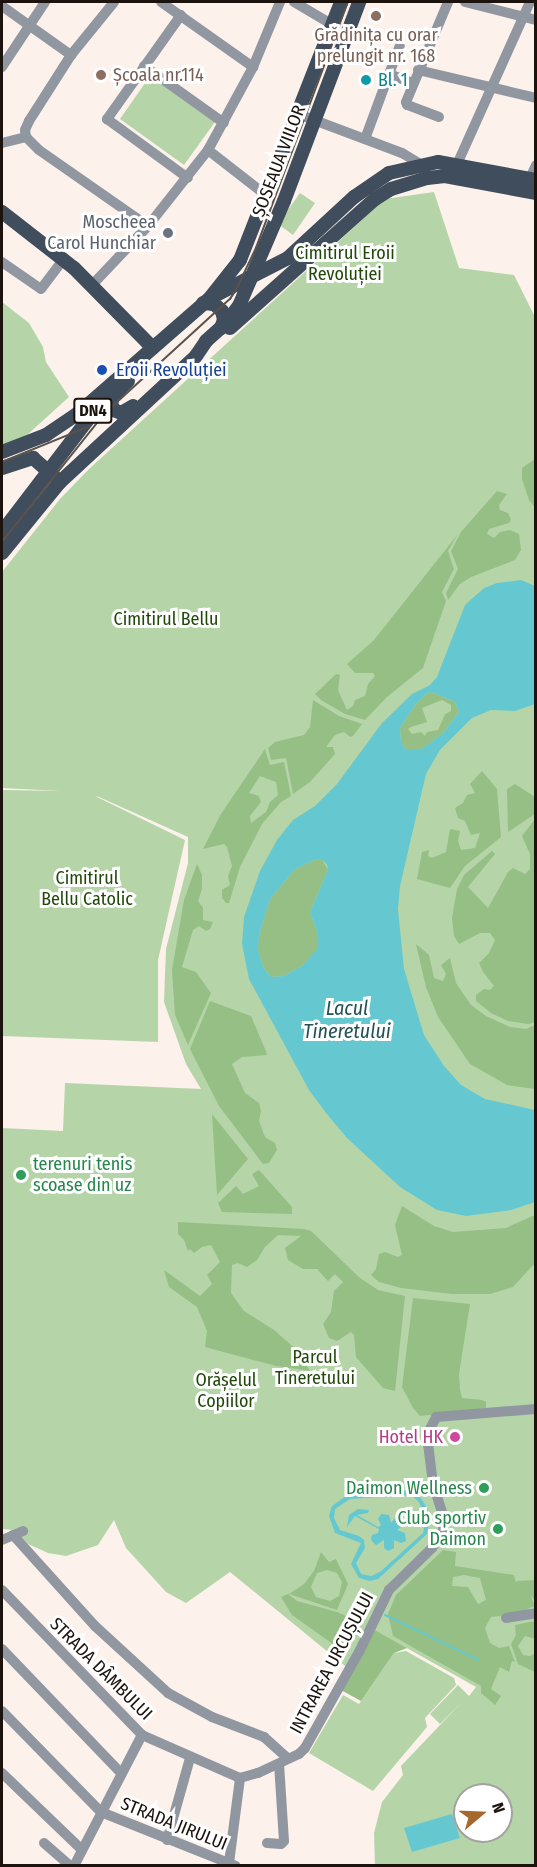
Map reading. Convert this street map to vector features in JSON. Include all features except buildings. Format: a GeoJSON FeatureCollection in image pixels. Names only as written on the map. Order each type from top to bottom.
{"type":"FeatureCollection","features":[{"type":"Feature","properties":{"kind":"main road","name":"ȘOSEAUA VIILOR"},"geometry":{"type":"LineString","coordinates":[[206,301],[243,256],[341,2]]}},
{"type":"Feature","properties":{"kind":"main road","name":"ȘOSEAUA VIILOR"},"geometry":{"type":"LineString","coordinates":[[196,356],[206,341],[221,328],[239,306],[285,201],[359,2]]}},
{"type":"Feature","properties":{"kind":"main road"},"geometry":{"type":"LineString","coordinates":[[2,452],[46,435],[65,423],[206,301],[288,258],[372,182],[389,173],[420,164],[438,162],[454,170],[536,193]]}},
{"type":"Feature","properties":{"kind":"main road"},"geometry":{"type":"LineString","coordinates":[[420,164],[428,178]]}},
{"type":"Feature","properties":{"kind":"main road"},"geometry":{"type":"LineString","coordinates":[[2,554],[60,482],[154,393],[375,199],[391,189],[454,170],[533,179]]}},
{"type":"Feature","properties":{"kind":"main road"},"geometry":{"type":"LineString","coordinates":[[2,212],[64,259],[92,285],[148,352]]}},
{"type":"Feature","properties":{"kind":"main road"},"geometry":{"type":"LineString","coordinates":[[206,301],[222,311],[224,320],[221,328]]}},
{"type":"Feature","properties":{"kind":"main road"},"geometry":{"type":"LineString","coordinates":[[148,352],[113,396],[111,405],[117,412],[125,412],[148,394],[154,393]]}},
{"type":"Feature","properties":{"kind":"main road","name":"DN4"},"geometry":{"type":"LineString","coordinates":[[2,532],[50,472],[89,415],[148,352]]}},
{"type":"Feature","properties":{"kind":"main road"},"geometry":{"type":"LineString","coordinates":[[2,468],[20,461],[35,459],[60,482]]}},
{"type":"Feature","properties":{"kind":"main road"},"geometry":{"type":"LineString","coordinates":[[20,461],[31,468],[38,487]]}},
{"type":"Feature","properties":{"kind":"street"},"geometry":{"type":"LineString","coordinates":[[2,67],[28,24],[45,2]]}},
{"type":"Feature","properties":{"kind":"street"},"geometry":{"type":"LineString","coordinates":[[114,2],[71,55],[29,121],[25,130],[26,137],[39,150],[148,226]]}},
{"type":"Feature","properties":{"kind":"street"},"geometry":{"type":"LineString","coordinates":[[161,2],[253,67]]}},
{"type":"Feature","properties":{"kind":"street"},"geometry":{"type":"LineString","coordinates":[[92,285],[148,226],[208,150],[253,67],[280,2]]}},
{"type":"Feature","properties":{"kind":"street"},"geometry":{"type":"LineString","coordinates":[[294,2],[333,25]]}},
{"type":"Feature","properties":{"kind":"street"},"geometry":{"type":"LineString","coordinates":[[439,117],[406,104],[418,70],[448,2]]}},
{"type":"Feature","properties":{"kind":"street"},"geometry":{"type":"LineString","coordinates":[[465,2],[536,20]]}},
{"type":"Feature","properties":{"kind":"street"},"geometry":{"type":"LineString","coordinates":[[454,170],[530,2]]}},
{"type":"Feature","properties":{"kind":"street"},"geometry":{"type":"LineString","coordinates":[[2,6],[71,55]]}},
{"type":"Feature","properties":{"kind":"street"},"geometry":{"type":"LineString","coordinates":[[181,15],[107,119],[188,178]]}},
{"type":"Feature","properties":{"kind":"street"},"geometry":{"type":"LineString","coordinates":[[365,139],[400,45]]}},
{"type":"Feature","properties":{"kind":"street"},"geometry":{"type":"LineString","coordinates":[[144,66],[224,123]]}},
{"type":"Feature","properties":{"kind":"street"},"geometry":{"type":"LineString","coordinates":[[418,70],[536,98]]}},
{"type":"Feature","properties":{"kind":"street"},"geometry":{"type":"LineString","coordinates":[[389,74],[413,83]]}},
{"type":"Feature","properties":{"kind":"street"},"geometry":{"type":"LineString","coordinates":[[298,114],[402,153],[438,162]]}},
{"type":"Feature","properties":{"kind":"street"},"geometry":{"type":"LineString","coordinates":[[2,143],[26,137]]}},
{"type":"Feature","properties":{"kind":"street"},"geometry":{"type":"LineString","coordinates":[[208,150],[267,196]]}},
{"type":"Feature","properties":{"kind":"street"},"geometry":{"type":"LineString","coordinates":[[402,153],[420,164]]}},
{"type":"Feature","properties":{"kind":"street"},"geometry":{"type":"LineString","coordinates":[[533,179],[536,165]]}},
{"type":"Feature","properties":{"kind":"street"},"geometry":{"type":"LineString","coordinates":[[2,262],[41,289],[64,259]]}},
{"type":"Feature","properties":{"kind":"street","name":"INTRAREA URCUȘULUI"},"geometry":{"type":"LineString","coordinates":[[2,1540],[18,1533],[95,1626],[168,1694],[212,1717],[264,1737],[283,1761],[299,1754],[305,1748],[360,1650],[389,1590],[432,1548],[443,1533],[444,1520],[433,1484],[428,1445],[429,1431],[436,1417],[536,1409]]}},
{"type":"Feature","properties":{"kind":"street","name":"STRADA DÂMBULUI"},"geometry":{"type":"LineString","coordinates":[[2,1590],[142,1735],[240,1778]]}},
{"type":"Feature","properties":{"kind":"street"},"geometry":{"type":"LineString","coordinates":[[506,1618],[536,1613]]}},
{"type":"Feature","properties":{"kind":"street"},"geometry":{"type":"LineString","coordinates":[[2,1649],[122,1773]]}},
{"type":"Feature","properties":{"kind":"street"},"geometry":{"type":"LineString","coordinates":[[2,1711],[101,1812]]}},
{"type":"Feature","properties":{"kind":"street"},"geometry":{"type":"LineString","coordinates":[[44,1843],[74,1865],[142,1735]]}},
{"type":"Feature","properties":{"kind":"street"},"geometry":{"type":"LineString","coordinates":[[167,1840],[190,1758]]}},
{"type":"Feature","properties":{"kind":"street"},"geometry":{"type":"LineString","coordinates":[[232,1864],[240,1778],[283,1761],[284,1840],[281,1844],[267,1843]]}},
{"type":"Feature","properties":{"kind":"street"},"geometry":{"type":"LineString","coordinates":[[2,1773],[82,1850]]}},
{"type":"Feature","properties":{"kind":"street","name":"STRADA JIRULUI"},"geometry":{"type":"LineString","coordinates":[[101,1812],[232,1864]]}},
{"type":"Feature","properties":{"kind":"green space"},"geometry":{"type":"Polygon","coordinates":[[[150,76],[215,122],[184,165],[120,119],[150,76]]]}},
{"type":"Feature","properties":{"kind":"green space","name":"Parcul Tineretului"},"geometry":{"type":"Polygon","coordinates":[[[434,192],[459,268],[514,275],[535,317],[535,1865],[375,1865],[374,1833],[382,1802],[403,1775],[401,1766],[461,1703],[440,1724],[430,1714],[458,1685],[469,1696],[476,1687],[373,1629],[350,1670],[230,1572],[186,1603],[166,1592],[126,1548],[114,1520],[98,1545],[66,1556],[48,1553],[28,1544],[14,1530],[2,1529],[2,1128],[63,1131],[65,1083],[201,1089],[186,1064],[164,1002],[166,949],[188,863],[188,837],[99,797],[95,796],[185,840],[158,960],[158,1042],[2,1036],[2,790],[61,791],[2,788],[2,572],[60,499],[89,469],[385,199],[434,192]]]}},
{"type":"Feature","properties":{"kind":"green space"},"geometry":{"type":"Polygon","coordinates":[[[300,193],[315,203],[293,235],[278,224],[300,193]]]}},
{"type":"Feature","properties":{"kind":"green space"},"geometry":{"type":"Polygon","coordinates":[[[2,302],[29,323],[43,347],[46,362],[69,397],[27,435],[2,445],[2,302]]]}},
{"type":"Feature","properties":{"kind":"green space"},"geometry":{"type":"Polygon","coordinates":[[[535,459],[535,508],[529,500],[522,479],[522,468],[535,459]]]}},
{"type":"Feature","properties":{"kind":"green space"},"geometry":{"type":"Polygon","coordinates":[[[497,491],[507,494],[499,505],[500,510],[508,513],[511,520],[509,523],[489,529],[487,534],[494,538],[500,532],[510,530],[519,534],[521,550],[515,560],[471,577],[460,584],[448,600],[446,593],[458,569],[451,551],[461,532],[497,491]]]}},
{"type":"Feature","properties":{"kind":"green space"},"geometry":{"type":"Polygon","coordinates":[[[458,534],[448,551],[454,569],[442,592],[446,601],[423,668],[387,697],[365,720],[345,714],[321,700],[315,694],[336,674],[340,675],[338,690],[347,710],[353,706],[355,700],[365,696],[368,684],[375,676],[373,673],[355,673],[347,664],[374,640],[458,534]]]}},
{"type":"Feature","properties":{"kind":"green space"},"geometry":{"type":"Polygon","coordinates":[[[432,692],[455,702],[459,712],[444,732],[430,743],[421,749],[406,749],[401,743],[400,728],[415,705],[427,693],[432,692]],[[442,700],[422,708],[427,722],[408,729],[412,734],[421,732],[425,736],[427,732],[438,730],[445,714],[451,711],[451,705],[442,700]]]}},
{"type":"Feature","properties":{"kind":"green space"},"geometry":{"type":"Polygon","coordinates":[[[313,700],[339,716],[362,724],[353,736],[350,737],[344,732],[335,735],[326,747],[333,747],[335,754],[310,782],[293,794],[286,758],[271,760],[268,748],[275,742],[304,735],[310,727],[313,700]]]}},
{"type":"Feature","properties":{"kind":"green space"},"geometry":{"type":"Polygon","coordinates":[[[265,749],[270,765],[284,762],[291,796],[281,802],[262,824],[240,867],[229,903],[222,898],[222,890],[230,885],[228,876],[232,866],[227,847],[224,844],[203,849],[221,814],[265,749]],[[260,776],[249,793],[259,796],[261,802],[250,816],[251,823],[266,812],[270,802],[278,795],[276,782],[260,776]]]}},
{"type":"Feature","properties":{"kind":"green space"},"geometry":{"type":"Polygon","coordinates":[[[482,771],[497,789],[501,837],[465,866],[450,888],[417,879],[422,852],[429,850],[428,856],[432,858],[446,852],[450,829],[460,831],[458,841],[461,850],[475,848],[480,833],[471,835],[465,821],[458,818],[455,808],[463,803],[467,795],[475,793],[470,784],[482,771]]]}},
{"type":"Feature","properties":{"kind":"green space"},"geometry":{"type":"Polygon","coordinates":[[[515,784],[535,797],[535,814],[508,832],[507,789],[515,784]]]}},
{"type":"Feature","properties":{"kind":"green space"},"geometry":{"type":"Polygon","coordinates":[[[535,819],[536,1022],[528,1024],[508,1021],[491,1013],[476,1001],[476,995],[494,986],[479,963],[489,953],[495,940],[490,933],[480,933],[459,944],[454,936],[452,918],[457,889],[464,875],[492,851],[495,854],[468,887],[488,908],[508,872],[513,868],[525,874],[530,869],[530,854],[522,836],[535,819]]]}},
{"type":"Feature","properties":{"kind":"green space"},"geometry":{"type":"Polygon","coordinates":[[[322,859],[328,870],[310,912],[318,935],[319,948],[303,965],[284,976],[271,977],[263,967],[258,950],[259,935],[270,899],[295,869],[314,860],[322,859]]]}},
{"type":"Feature","properties":{"kind":"green space"},"geometry":{"type":"Polygon","coordinates":[[[197,864],[202,875],[202,889],[198,901],[203,908],[203,920],[213,922],[210,929],[206,931],[199,926],[193,930],[182,967],[196,972],[211,993],[188,1045],[175,1015],[172,970],[184,900],[197,864]]]}},
{"type":"Feature","properties":{"kind":"green space"},"geometry":{"type":"Polygon","coordinates":[[[416,944],[429,955],[434,978],[443,981],[446,974],[441,965],[450,958],[456,983],[471,1005],[486,1016],[510,1027],[526,1029],[535,1025],[535,1089],[507,1085],[470,1064],[438,1017],[426,987],[416,944]]]}},
{"type":"Feature","properties":{"kind":"green space"},"geometry":{"type":"Polygon","coordinates":[[[210,1001],[251,1016],[265,1049],[267,1055],[242,1057],[232,1064],[245,1093],[259,1103],[261,1111],[259,1121],[265,1137],[275,1143],[277,1150],[269,1163],[263,1164],[219,1106],[190,1049],[210,1001]]]}},
{"type":"Feature","properties":{"kind":"green space"},"geometry":{"type":"Polygon","coordinates":[[[212,1114],[248,1159],[217,1195],[212,1114]]]}},
{"type":"Feature","properties":{"kind":"green space"},"geometry":{"type":"Polygon","coordinates":[[[259,1170],[292,1207],[292,1214],[222,1212],[218,1203],[236,1186],[243,1194],[259,1186],[252,1174],[259,1170]]]}},
{"type":"Feature","properties":{"kind":"green space"},"geometry":{"type":"Polygon","coordinates":[[[402,1206],[434,1226],[453,1232],[506,1228],[535,1215],[535,1263],[513,1287],[490,1294],[452,1294],[401,1288],[379,1282],[371,1275],[376,1269],[379,1254],[385,1252],[398,1257],[402,1255],[395,1225],[402,1206]]]}},
{"type":"Feature","properties":{"kind":"green space"},"geometry":{"type":"Polygon","coordinates":[[[178,1222],[311,1231],[360,1278],[378,1290],[405,1296],[395,1391],[383,1388],[356,1357],[354,1335],[351,1332],[337,1341],[329,1338],[323,1324],[331,1312],[334,1291],[343,1282],[335,1274],[328,1281],[317,1269],[303,1269],[288,1260],[285,1248],[301,1236],[278,1235],[265,1247],[257,1260],[247,1267],[238,1263],[232,1265],[231,1293],[244,1311],[274,1330],[298,1351],[310,1371],[276,1366],[205,1347],[207,1331],[197,1307],[169,1287],[164,1270],[200,1296],[212,1284],[207,1275],[220,1262],[211,1245],[202,1247],[194,1253],[190,1249],[188,1251],[184,1240],[178,1234],[178,1222]]]}},
{"type":"Feature","properties":{"kind":"green space"},"geometry":{"type":"Polygon","coordinates":[[[413,1298],[470,1304],[459,1374],[460,1389],[462,1398],[482,1400],[486,1402],[486,1409],[420,1416],[413,1408],[402,1387],[413,1298]]]}},
{"type":"Feature","properties":{"kind":"green space"},"geometry":{"type":"Polygon","coordinates":[[[443,1550],[456,1552],[455,1566],[514,1575],[516,1583],[517,1581],[535,1580],[535,1601],[530,1594],[535,1606],[515,1614],[491,1617],[485,1628],[490,1643],[499,1648],[509,1646],[515,1662],[512,1661],[509,1672],[500,1667],[491,1689],[501,1696],[495,1705],[481,1693],[481,1686],[393,1636],[388,1614],[396,1595],[443,1550]],[[464,1575],[453,1577],[452,1586],[468,1587],[478,1604],[486,1600],[480,1578],[464,1575]]]}},
{"type":"Feature","properties":{"kind":"green space"},"geometry":{"type":"Polygon","coordinates":[[[321,1552],[329,1562],[336,1559],[348,1584],[337,1610],[289,1594],[304,1584],[314,1571],[321,1552]],[[327,1570],[317,1573],[311,1587],[316,1597],[330,1601],[339,1596],[342,1582],[337,1573],[327,1570]]]}},
{"type":"Feature","properties":{"kind":"green space"},"geometry":{"type":"Polygon","coordinates":[[[288,1594],[297,1601],[337,1612],[362,1623],[344,1652],[292,1615],[281,1597],[288,1594]]]}},
{"type":"Feature","properties":{"kind":"green space"},"geometry":{"type":"Polygon","coordinates":[[[535,1621],[535,1639],[525,1636],[518,1646],[523,1655],[530,1656],[535,1653],[535,1672],[518,1664],[511,1644],[516,1635],[515,1625],[535,1621]]]}},
{"type":"Feature","properties":{"kind":"green space"},"geometry":{"type":"Polygon","coordinates":[[[375,1630],[407,1648],[394,1653],[361,1701],[341,1690],[375,1630]]]}},
{"type":"Feature","properties":{"kind":"green space"},"geometry":{"type":"Polygon","coordinates":[[[406,1651],[454,1678],[456,1685],[425,1718],[427,1727],[373,1791],[309,1753],[343,1695],[359,1704],[394,1653],[406,1651]]]}},
{"type":"Feature","properties":{"kind":"water","name":"Lacul Tineretului"},"geometry":{"type":"Polygon","coordinates":[[[521,580],[535,586],[535,704],[515,711],[491,710],[472,718],[440,750],[426,774],[400,886],[398,909],[404,969],[424,1035],[444,1066],[461,1085],[485,1099],[535,1110],[535,1202],[511,1210],[466,1216],[437,1210],[400,1187],[347,1138],[326,1113],[309,1090],[249,979],[242,944],[244,917],[260,871],[277,840],[293,820],[315,806],[337,784],[382,723],[412,694],[430,685],[437,677],[465,605],[484,588],[497,583],[521,580]],[[432,692],[427,693],[415,705],[400,728],[401,743],[406,749],[421,749],[430,743],[444,732],[459,712],[455,702],[432,692]],[[322,859],[314,860],[295,869],[270,899],[259,935],[258,950],[263,967],[271,977],[284,976],[303,965],[318,948],[318,935],[310,912],[328,870],[322,859]]]}},
{"type":"Feature","properties":{"kind":"water"},"geometry":{"type":"Polygon","coordinates":[[[411,1490],[419,1495],[427,1508],[430,1519],[427,1534],[378,1579],[370,1581],[359,1578],[351,1564],[361,1543],[335,1533],[329,1516],[332,1506],[346,1496],[411,1490]],[[411,1495],[350,1499],[335,1509],[334,1518],[340,1530],[364,1540],[365,1548],[356,1563],[361,1574],[371,1576],[380,1572],[423,1533],[426,1519],[419,1502],[411,1495]]]}},
{"type":"Feature","properties":{"kind":"water"},"geometry":{"type":"Polygon","coordinates":[[[358,1509],[369,1510],[368,1513],[357,1515],[378,1527],[381,1525],[378,1519],[381,1514],[389,1515],[391,1523],[395,1518],[401,1518],[404,1525],[397,1530],[405,1533],[406,1541],[401,1543],[394,1540],[394,1548],[388,1551],[384,1548],[384,1540],[376,1545],[371,1540],[372,1535],[378,1533],[379,1529],[355,1516],[347,1527],[349,1515],[358,1509]]]}},
{"type":"Feature","properties":{"kind":"water"},"geometry":{"type":"Polygon","coordinates":[[[452,1814],[453,1840],[412,1852],[404,1828],[452,1814]]]}},
{"type":"Feature","properties":{"kind":"waterway"},"geometry":{"type":"LineString","coordinates":[[385,1615],[479,1660]]}},
{"type":"Feature","properties":{"kind":"tram line"},"geometry":{"type":"LineString","coordinates":[[2,542],[104,414],[230,299],[236,290],[256,248],[348,2]]}},
{"type":"Feature","properties":{"kind":"tram line"},"geometry":{"type":"LineString","coordinates":[[2,462],[90,426]]}},
{"type":"Feature","properties":{"kind":"place","name":"Grădinița cu orar prelungit nr. 168"},"geometry":{"type":"Point","coordinates":[376,16]}},
{"type":"Feature","properties":{"kind":"place","name":"Școala nr.114"},"geometry":{"type":"Point","coordinates":[101,75]}},
{"type":"Feature","properties":{"kind":"place","name":"Bl. 1"},"geometry":{"type":"Point","coordinates":[366,80]}},
{"type":"Feature","properties":{"kind":"place","name":"Moscheea Carol Hunchiar"},"geometry":{"type":"Point","coordinates":[168,233]}},
{"type":"Feature","properties":{"kind":"place","name":"Eroii Revoluției"},"geometry":{"type":"Point","coordinates":[102,370]}},
{"type":"Feature","properties":{"kind":"place","name":"terenuri tenis scoase din uz"},"geometry":{"type":"Point","coordinates":[21,1175]}},
{"type":"Feature","properties":{"kind":"place","name":"Hotel HK"},"geometry":{"type":"Point","coordinates":[455,1437]}},
{"type":"Feature","properties":{"kind":"place","name":"Daimon Wellness"},"geometry":{"type":"Point","coordinates":[484,1488]}},
{"type":"Feature","properties":{"kind":"place","name":"Club sportiv Daimon"},"geometry":{"type":"Point","coordinates":[498,1529]}},
{"type":"Feature","properties":{"kind":"park label","name":"Cimitirul Eroii Revoluției"},"geometry":{"type":"Point","coordinates":[345,264]}},
{"type":"Feature","properties":{"kind":"park label","name":"Cimitirul Bellu"},"geometry":{"type":"Point","coordinates":[166,619]}},
{"type":"Feature","properties":{"kind":"park label","name":"Cimitirul Bellu Catolic"},"geometry":{"type":"Point","coordinates":[87,889]}},
{"type":"Feature","properties":{"kind":"park label","name":"Orășelul Copiilor"},"geometry":{"type":"Point","coordinates":[226,1391]}}]}
